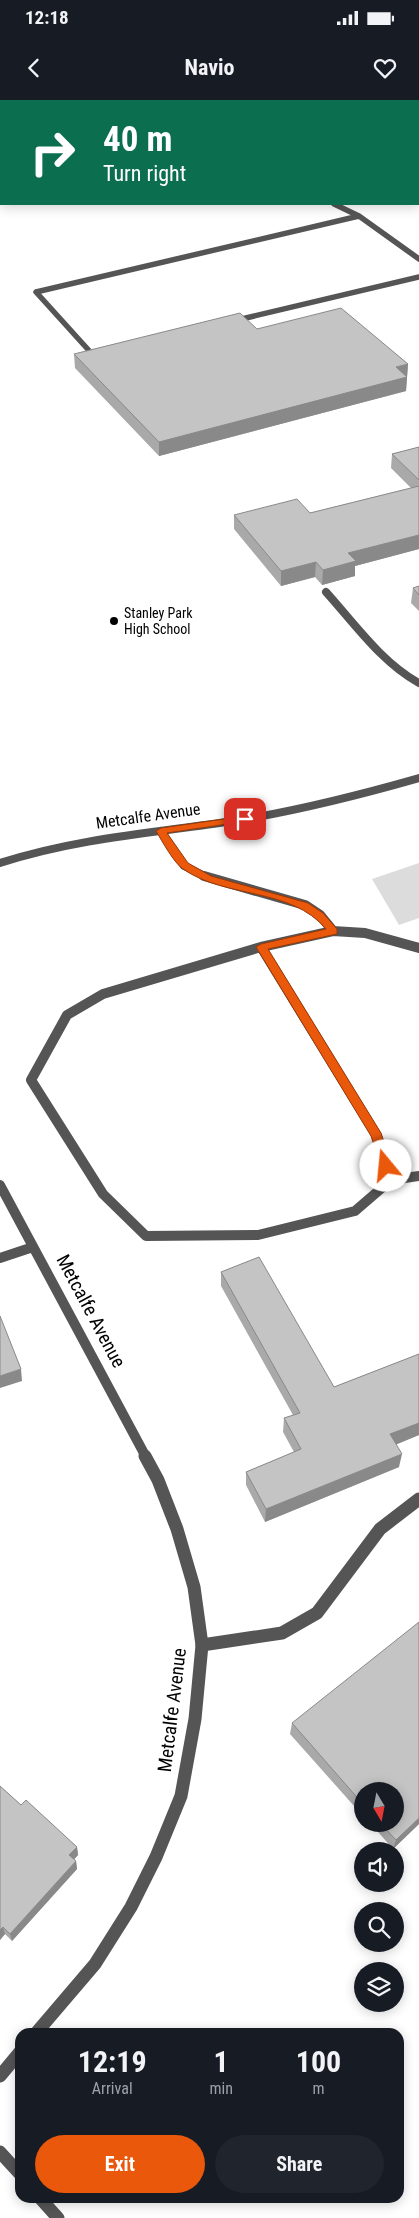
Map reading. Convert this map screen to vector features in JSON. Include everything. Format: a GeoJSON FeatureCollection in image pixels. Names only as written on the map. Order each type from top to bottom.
{"type":"FeatureCollection","features":[{"type":"Feature","properties":{"kind":"street"},"geometry":{"type":"LineString","coordinates":[[336,205],[359,216],[419,259]]}},
{"type":"Feature","properties":{"kind":"street"},"geometry":{"type":"LineString","coordinates":[[102,353],[93,355],[36,292],[359,216]]}},
{"type":"Feature","properties":{"kind":"street"},"geometry":{"type":"LineString","coordinates":[[227,323],[419,277]]}},
{"type":"Feature","properties":{"kind":"street"},"geometry":{"type":"LineString","coordinates":[[326,592],[394,665],[413,681],[419,683]]}},
{"type":"Feature","properties":{"kind":"street","name":"Metcalfe Avenue"},"geometry":{"type":"LineString","coordinates":[[0,863],[46,850],[229,822],[308,807],[419,778]]}},
{"type":"Feature","properties":{"kind":"street"},"geometry":{"type":"LineString","coordinates":[[161,831],[184,866],[208,878],[304,905],[320,915],[334,931]]}},
{"type":"Feature","properties":{"kind":"street"},"geometry":{"type":"LineString","coordinates":[[419,948],[365,933],[334,931],[261,947],[103,994],[67,1016],[31,1080],[103,1194],[146,1236],[258,1234],[355,1211],[390,1180],[419,1176]]}},
{"type":"Feature","properties":{"kind":"street"},"geometry":{"type":"LineString","coordinates":[[261,947],[377,1136],[390,1180]]}},
{"type":"Feature","properties":{"kind":"street","name":"Metcalfe Avenue"},"geometry":{"type":"LineString","coordinates":[[0,1185],[158,1480],[177,1529],[194,1587],[202,1645],[195,1719],[181,1796],[156,1857],[131,1907],[95,1964],[40,2028]]}},
{"type":"Feature","properties":{"kind":"street"},"geometry":{"type":"LineString","coordinates":[[0,1258],[33,1247]]}},
{"type":"Feature","properties":{"kind":"street"},"geometry":{"type":"LineString","coordinates":[[202,1645],[282,1634],[317,1613],[380,1529],[419,1498]]}},
{"type":"Feature","properties":{"kind":"street"},"geometry":{"type":"LineString","coordinates":[[0,2076],[15,2058]]}},
{"type":"Feature","properties":{"kind":"street"},"geometry":{"type":"LineString","coordinates":[[0,2152],[15,2168]]}},
{"type":"Feature","properties":{"kind":"street"},"geometry":{"type":"LineString","coordinates":[[44,2203],[58,2218]]}},
{"type":"Feature","properties":{"kind":"shaded area"},"geometry":{"type":"Polygon","coordinates":[[[419,863],[419,918],[399,925],[372,879],[419,863]]]}},
{"type":"Feature","properties":{"kind":"building"},"geometry":{"type":"Polygon","coordinates":[[[341,308],[408,364],[396,367],[407,377],[159,442],[74,354],[240,313],[257,329],[341,308]]]}},
{"type":"Feature","properties":{"kind":"building"},"geometry":{"type":"Polygon","coordinates":[[[419,447],[419,480],[392,454],[419,447]]]}},
{"type":"Feature","properties":{"kind":"building"},"geometry":{"type":"Polygon","coordinates":[[[419,486],[419,535],[348,553],[356,561],[323,570],[316,562],[281,571],[234,515],[297,499],[310,513],[419,486]]]}},
{"type":"Feature","properties":{"kind":"building"},"geometry":{"type":"Polygon","coordinates":[[[419,586],[419,595],[413,588],[419,586]]]}},
{"type":"Feature","properties":{"kind":"building"},"geometry":{"type":"Polygon","coordinates":[[[259,1257],[334,1387],[419,1354],[419,1423],[390,1434],[402,1454],[266,1509],[246,1472],[301,1449],[284,1418],[300,1413],[221,1272],[259,1257]]]}},
{"type":"Feature","properties":{"kind":"building"},"geometry":{"type":"Polygon","coordinates":[[[0,1316],[21,1369],[0,1376],[0,1316]]]}},
{"type":"Feature","properties":{"kind":"building"},"geometry":{"type":"Polygon","coordinates":[[[419,1622],[419,1818],[396,1840],[388,1832],[404,1832],[404,1782],[354,1782],[354,1794],[292,1723],[419,1622]]]}},
{"type":"Feature","properties":{"kind":"building"},"geometry":{"type":"Polygon","coordinates":[[[0,1786],[21,1805],[26,1800],[77,1847],[69,1855],[76,1861],[10,1934],[3,1927],[0,1930],[0,1786]]]}},
{"type":"Feature","properties":{"kind":"place","name":"Stanley Park High School"},"geometry":{"type":"Point","coordinates":[114,621]}},
{"type":"Feature","properties":{"kind":"route"},"geometry":{"type":"LineString","coordinates":[[245,819],[161,831],[184,866],[208,878],[304,905],[320,915],[334,931],[261,947],[377,1136],[386,1166]]}}]}
